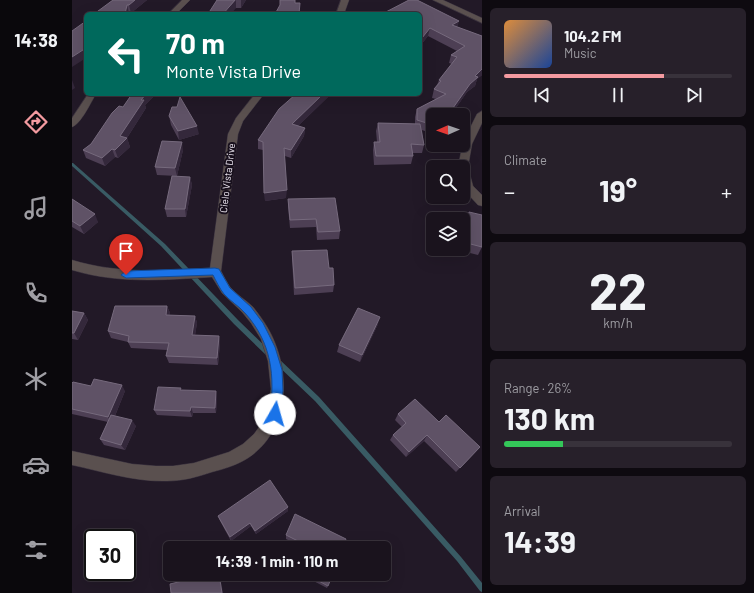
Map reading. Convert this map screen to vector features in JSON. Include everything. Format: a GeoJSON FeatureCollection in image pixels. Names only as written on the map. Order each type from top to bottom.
{"type":"FeatureCollection","features":[{"type":"Feature","properties":{"kind":"street"},"geometry":{"type":"LineString","coordinates":[[174,12],[186,0]]}},
{"type":"Feature","properties":{"kind":"street"},"geometry":{"type":"LineString","coordinates":[[341,12],[345,0]]}},
{"type":"Feature","properties":{"kind":"street"},"geometry":{"type":"LineString","coordinates":[[440,1],[475,10]]}},
{"type":"Feature","properties":{"kind":"street"},"geometry":{"type":"LineString","coordinates":[[440,1],[482,21]]}},
{"type":"Feature","properties":{"kind":"street"},"geometry":{"type":"LineString","coordinates":[[72,124],[91,96]]}},
{"type":"Feature","properties":{"kind":"street","name":"Cielo Vista Drive"},"geometry":{"type":"LineString","coordinates":[[215,272],[233,134],[239,120],[258,96]]}},
{"type":"Feature","properties":{"kind":"street"},"geometry":{"type":"LineString","coordinates":[[464,160],[467,144],[482,114]]}},
{"type":"Feature","properties":{"kind":"street"},"geometry":{"type":"LineString","coordinates":[[470,189],[482,202]]}},
{"type":"Feature","properties":{"kind":"street"},"geometry":{"type":"LineString","coordinates":[[72,265],[90,272],[110,275],[215,272],[226,290],[248,310],[260,326],[270,347],[277,370],[278,391],[275,414],[265,433],[248,450],[226,461],[193,471],[168,474],[144,473],[72,458]]}},
{"type":"Feature","properties":{"kind":"building"},"geometry":{"type":"Polygon","coordinates":[[[113,0],[135,0],[127,5],[125,12],[97,12],[113,0]]]}},
{"type":"Feature","properties":{"kind":"building"},"geometry":{"type":"Polygon","coordinates":[[[217,0],[235,0],[225,12],[209,12],[217,0]]]}},
{"type":"Feature","properties":{"kind":"building"},"geometry":{"type":"Polygon","coordinates":[[[280,0],[295,0],[295,3],[300,3],[299,12],[276,12],[280,5],[280,0]]]}},
{"type":"Feature","properties":{"kind":"building"},"geometry":{"type":"Polygon","coordinates":[[[409,0],[417,0],[459,21],[452,25],[482,36],[482,69],[475,76],[478,77],[470,84],[453,108],[426,108],[426,123],[417,120],[417,109],[446,94],[434,89],[457,57],[451,55],[465,46],[430,28],[422,38],[422,12],[386,12],[409,0]]]}},
{"type":"Feature","properties":{"kind":"building"},"geometry":{"type":"Polygon","coordinates":[[[84,22],[84,49],[72,57],[72,31],[84,22]]]}},
{"type":"Feature","properties":{"kind":"building"},"geometry":{"type":"Polygon","coordinates":[[[131,96],[144,96],[141,100],[144,100],[120,136],[127,138],[115,150],[112,149],[102,158],[83,150],[91,144],[112,113],[119,106],[123,107],[131,96]]]}},
{"type":"Feature","properties":{"kind":"building"},"geometry":{"type":"Polygon","coordinates":[[[294,96],[321,96],[292,124],[305,128],[291,150],[284,148],[287,190],[264,193],[263,142],[258,140],[279,109],[294,96]]]}},
{"type":"Feature","properties":{"kind":"building"},"geometry":{"type":"Polygon","coordinates":[[[180,97],[197,126],[178,131],[169,116],[172,107],[177,107],[180,97]]]}},
{"type":"Feature","properties":{"kind":"building"},"geometry":{"type":"Polygon","coordinates":[[[378,123],[420,124],[424,145],[411,144],[413,156],[376,156],[374,142],[380,142],[378,123]]]}},
{"type":"Feature","properties":{"kind":"building"},"geometry":{"type":"Polygon","coordinates":[[[162,141],[182,142],[175,168],[155,167],[162,141]]]}},
{"type":"Feature","properties":{"kind":"building"},"geometry":{"type":"Polygon","coordinates":[[[172,176],[190,177],[185,209],[165,209],[172,176]]]}},
{"type":"Feature","properties":{"kind":"building"},"geometry":{"type":"Polygon","coordinates":[[[335,198],[340,231],[318,232],[316,219],[290,220],[288,199],[335,198]]]}},
{"type":"Feature","properties":{"kind":"building"},"geometry":{"type":"Polygon","coordinates":[[[72,199],[95,214],[80,226],[72,221],[72,199]]]}},
{"type":"Feature","properties":{"kind":"building"},"geometry":{"type":"Polygon","coordinates":[[[470,212],[482,215],[482,247],[470,244],[470,212]]]}},
{"type":"Feature","properties":{"kind":"building"},"geometry":{"type":"Polygon","coordinates":[[[327,250],[329,268],[333,268],[334,285],[295,288],[292,251],[327,250]]]}},
{"type":"Feature","properties":{"kind":"building"},"geometry":{"type":"Polygon","coordinates":[[[115,306],[167,306],[166,315],[195,316],[192,335],[219,336],[217,358],[166,356],[169,343],[128,342],[129,336],[108,331],[115,306]]]}},
{"type":"Feature","properties":{"kind":"building"},"geometry":{"type":"Polygon","coordinates":[[[358,308],[380,317],[362,355],[339,345],[358,308]]]}},
{"type":"Feature","properties":{"kind":"building"},"geometry":{"type":"Polygon","coordinates":[[[72,311],[84,313],[74,333],[72,333],[72,311]]]}},
{"type":"Feature","properties":{"kind":"building"},"geometry":{"type":"Polygon","coordinates":[[[94,379],[122,385],[108,417],[72,409],[72,383],[91,386],[94,379]]]}},
{"type":"Feature","properties":{"kind":"building"},"geometry":{"type":"Polygon","coordinates":[[[158,387],[181,388],[180,390],[216,391],[215,408],[191,407],[190,411],[154,410],[158,387]]]}},
{"type":"Feature","properties":{"kind":"building"},"geometry":{"type":"Polygon","coordinates":[[[415,399],[439,422],[446,415],[480,447],[460,468],[427,435],[409,452],[393,435],[406,423],[398,414],[415,399]]]}},
{"type":"Feature","properties":{"kind":"building"},"geometry":{"type":"Polygon","coordinates":[[[111,415],[132,420],[121,445],[100,439],[111,415]]]}},
{"type":"Feature","properties":{"kind":"building"},"geometry":{"type":"Polygon","coordinates":[[[270,480],[288,507],[255,531],[250,523],[230,537],[218,516],[270,480]]]}},
{"type":"Feature","properties":{"kind":"building"},"geometry":{"type":"Polygon","coordinates":[[[295,514],[346,539],[345,541],[298,541],[286,535],[295,514]]]}},
{"type":"Feature","properties":{"kind":"building"},"geometry":{"type":"Polygon","coordinates":[[[182,581],[220,581],[222,593],[171,593],[170,584],[182,581]]]}},
{"type":"Feature","properties":{"kind":"building"},"geometry":{"type":"Polygon","coordinates":[[[319,581],[330,581],[328,586],[319,581]]]}},
{"type":"Feature","properties":{"kind":"waterway"},"geometry":{"type":"LineString","coordinates":[[72,164],[163,245],[236,322],[268,353]]}},
{"type":"Feature","properties":{"kind":"waterway"},"geometry":{"type":"LineString","coordinates":[[277,361],[317,399],[459,559],[482,589]]}},
{"type":"Feature","properties":{"kind":"route"},"geometry":{"type":"LineString","coordinates":[[126,275],[215,272],[226,290],[248,310],[260,326],[270,347],[277,370],[278,391],[275,414]]}}]}
